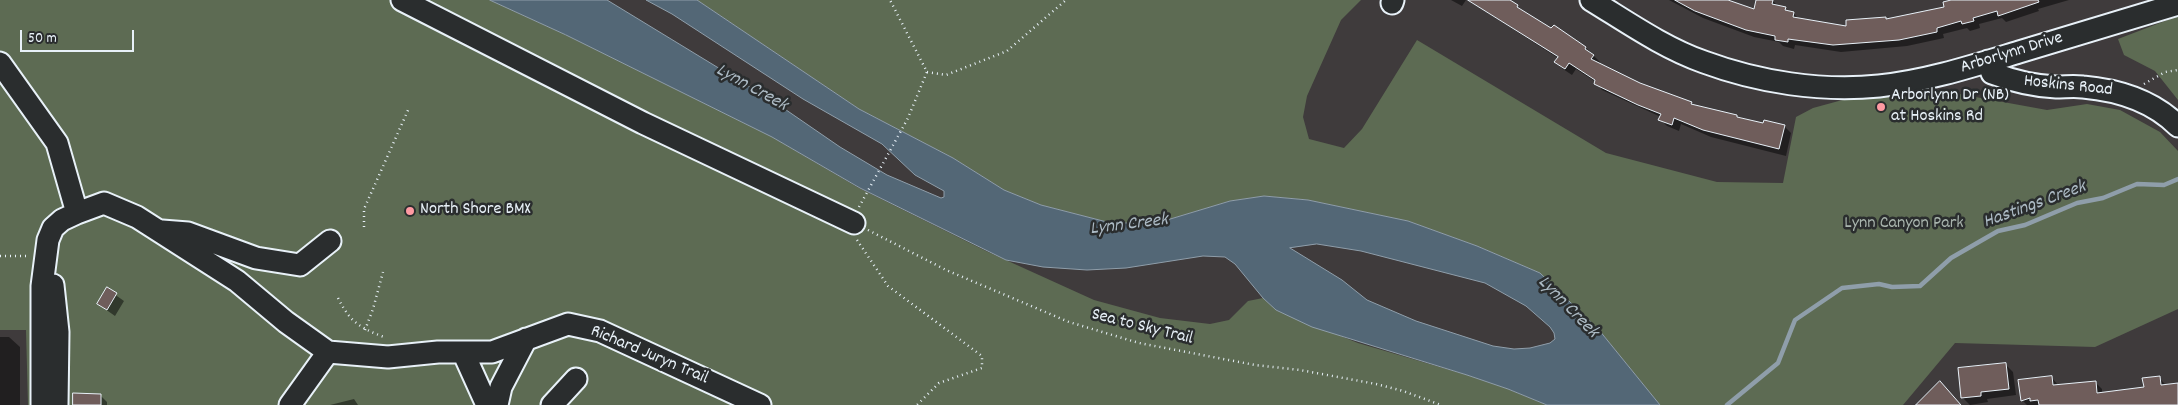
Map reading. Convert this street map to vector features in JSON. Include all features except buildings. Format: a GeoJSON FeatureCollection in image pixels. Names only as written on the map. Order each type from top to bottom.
{"type":"FeatureCollection","features":[{"type":"Feature","properties":{"kind":"street"},"geometry":{"type":"LineString","coordinates":[[402,0],[643,123],[856,215]]}},
{"type":"Feature","properties":{"kind":"street","name":"Arborlynn Drive"},"geometry":{"type":"LineString","coordinates":[[1591,0],[1654,38],[1702,62],[1750,76],[1783,82],[1841,87],[1879,86],[1936,76],[2178,4]]}},
{"type":"Feature","properties":{"kind":"street","name":"Hoskins Road"},"geometry":{"type":"LineString","coordinates":[[1988,61],[1992,73],[2009,80],[2054,86],[2081,86],[2125,94],[2160,112],[2178,126]]}},
{"type":"Feature","properties":{"kind":"street"},"geometry":{"type":"LineString","coordinates":[[0,62],[57,143],[77,213]]}},
{"type":"Feature","properties":{"kind":"street"},"geometry":{"type":"LineString","coordinates":[[42,405],[42,286],[48,240],[53,228],[62,220],[104,202],[137,217],[237,281],[286,322],[328,352],[290,405]]}},
{"type":"Feature","properties":{"kind":"street"},"geometry":{"type":"LineString","coordinates":[[159,231],[188,233],[256,258],[300,265],[330,241]]}},
{"type":"Feature","properties":{"kind":"street"},"geometry":{"type":"LineString","coordinates":[[46,256],[53,285],[58,332],[57,405]]}},
{"type":"Feature","properties":{"kind":"street","name":"Richard Juryn Trail"},"geometry":{"type":"LineString","coordinates":[[328,352],[388,356],[492,352],[568,324],[600,331],[760,405]]}},
{"type":"Feature","properties":{"kind":"street"},"geometry":{"type":"LineString","coordinates":[[497,405],[501,387],[526,339]]}},
{"type":"Feature","properties":{"kind":"street"},"geometry":{"type":"LineString","coordinates":[[463,352],[487,405]]}},
{"type":"Feature","properties":{"kind":"street"},"geometry":{"type":"LineString","coordinates":[[552,405],[576,379]]}},
{"type":"Feature","properties":{"kind":"path"},"geometry":{"type":"LineString","coordinates":[[890,0],[927,72],[908,118],[856,215],[853,234],[888,286],[982,356],[982,368],[939,383],[917,405]]}},
{"type":"Feature","properties":{"kind":"path"},"geometry":{"type":"LineString","coordinates":[[1058,6],[1061,0]]}},
{"type":"Feature","properties":{"kind":"path"},"geometry":{"type":"LineString","coordinates":[[927,72],[946,75],[1007,51],[1066,0]]}},
{"type":"Feature","properties":{"kind":"path"},"geometry":{"type":"LineString","coordinates":[[2125,94],[2165,72],[2178,70]]}},
{"type":"Feature","properties":{"kind":"path"},"geometry":{"type":"LineString","coordinates":[[364,226],[364,209],[409,108]]}},
{"type":"Feature","properties":{"kind":"path","name":"Sea to Sky Trail"},"geometry":{"type":"LineString","coordinates":[[856,215],[946,270],[1069,322],[1139,343],[1178,351],[1376,384],[1403,391],[1441,405]]}},
{"type":"Feature","properties":{"kind":"path"},"geometry":{"type":"LineString","coordinates":[[0,256],[46,256]]}},
{"type":"Feature","properties":{"kind":"path"},"geometry":{"type":"LineString","coordinates":[[365,330],[383,272]]}},
{"type":"Feature","properties":{"kind":"path"},"geometry":{"type":"LineString","coordinates":[[338,298],[347,316],[365,330],[385,337]]}},
{"type":"Feature","properties":{"kind":"green space"},"geometry":{"type":"Polygon","coordinates":[[[0,0],[490,0],[566,35],[772,137],[859,188],[986,251],[1094,300],[1160,318],[1210,324],[1229,320],[1248,301],[1263,298],[1276,310],[1358,343],[1467,375],[1547,405],[28,405],[26,330],[0,330],[0,0]]]}},
{"type":"Feature","properties":{"kind":"green space","name":"Lynn Canyon Park"},"geometry":{"type":"Polygon","coordinates":[[[697,0],[1361,0],[1341,20],[1307,96],[1303,117],[1309,139],[1344,148],[1362,129],[1417,40],[1606,153],[1717,182],[1783,183],[1796,117],[1813,108],[1846,99],[1959,94],[2047,110],[2087,104],[2120,110],[2160,132],[2178,151],[2178,309],[2095,347],[1955,343],[1903,405],[1660,405],[1599,330],[1540,273],[1477,246],[1408,221],[1308,200],[1264,196],[1230,201],[1167,220],[1144,224],[1107,222],[1041,205],[1004,190],[953,158],[859,109],[697,0]]]}},
{"type":"Feature","properties":{"kind":"green space"},"geometry":{"type":"Polygon","coordinates":[[[2178,16],[2178,100],[2155,71],[2124,55],[2118,39],[2178,16]]]}},
{"type":"Feature","properties":{"kind":"water","name":"Lynn Creek"},"geometry":{"type":"Polygon","coordinates":[[[490,0],[607,0],[776,103],[840,147],[887,175],[941,198],[944,197],[944,191],[915,175],[882,144],[803,99],[672,14],[646,0],[697,0],[859,109],[953,158],[1004,190],[1041,205],[1107,222],[1144,224],[1167,220],[1230,201],[1264,196],[1308,200],[1408,221],[1477,246],[1540,273],[1599,330],[1660,405],[1547,405],[1467,375],[1312,327],[1276,310],[1263,298],[1235,264],[1225,257],[1203,256],[1126,268],[1087,270],[1043,267],[1006,260],[860,188],[772,137],[566,35],[490,0]],[[1317,244],[1290,248],[1342,280],[1367,300],[1416,321],[1493,346],[1514,349],[1530,348],[1550,343],[1555,339],[1550,327],[1526,306],[1485,283],[1361,251],[1317,244]]]}},
{"type":"Feature","properties":{"kind":"waterway","name":"Hastings Creek"},"geometry":{"type":"LineString","coordinates":[[1727,405],[1778,363],[1795,320],[1842,288],[1879,284],[1892,287],[1920,286],[1951,258],[1998,231],[2025,225],[2077,203],[2103,198],[2137,184],[2164,185],[2178,179]]}},
{"type":"Feature","properties":{"kind":"place","name":"Arborlynn Dr (NB) at Hoskins Rd"},"geometry":{"type":"Point","coordinates":[1881,107]}},
{"type":"Feature","properties":{"kind":"place","name":"North Shore BMX"},"geometry":{"type":"Point","coordinates":[410,211]}}]}
